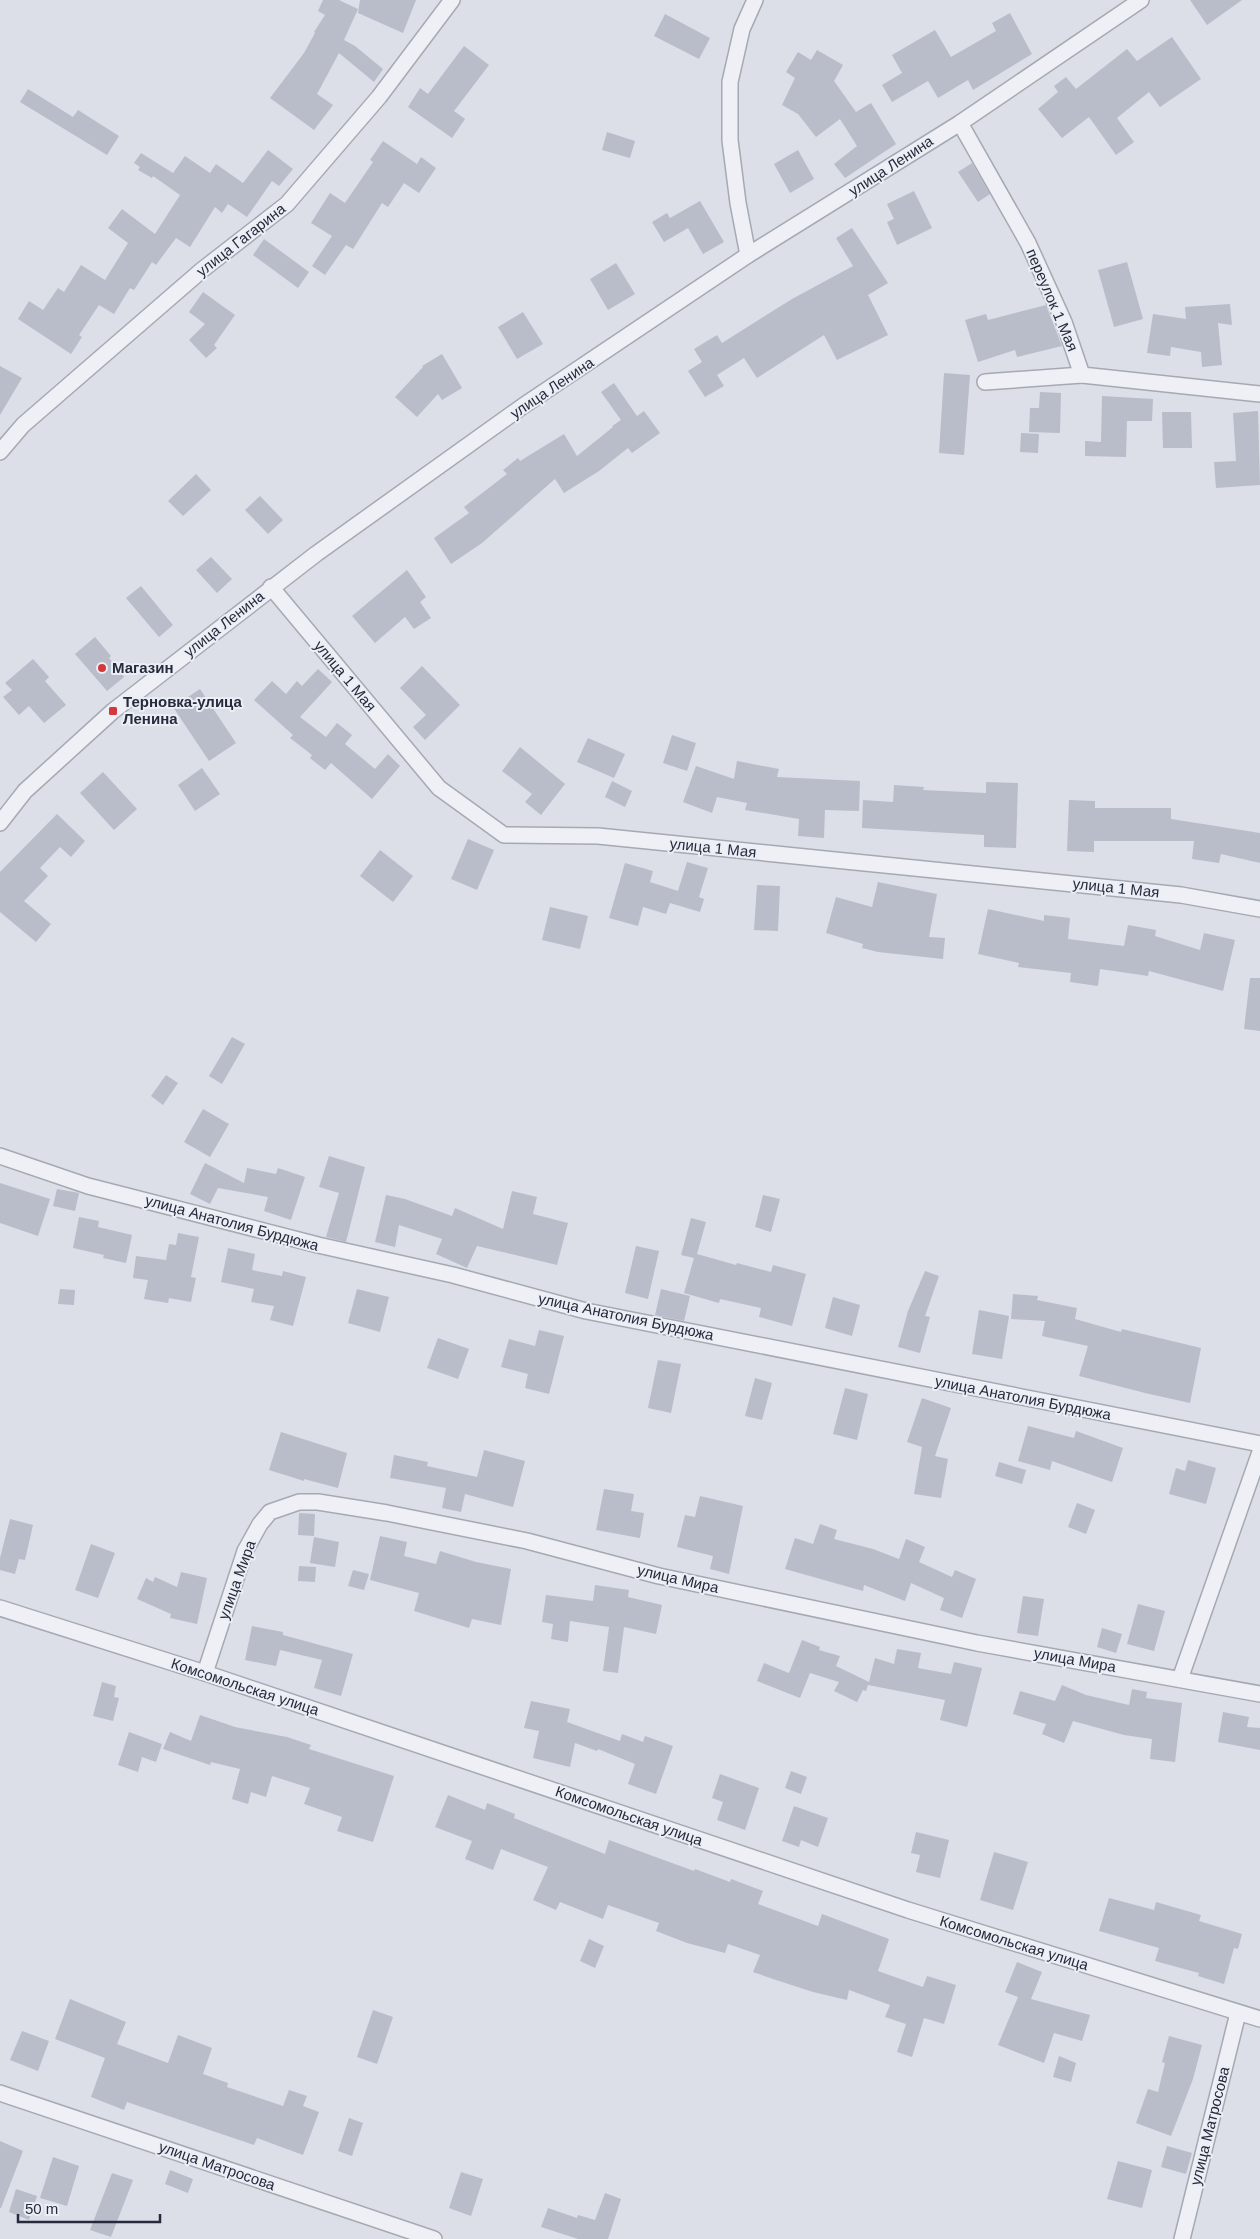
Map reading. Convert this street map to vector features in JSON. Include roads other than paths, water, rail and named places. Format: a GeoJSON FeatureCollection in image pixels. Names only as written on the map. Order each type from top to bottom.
{"type":"FeatureCollection","features":[{"type":"Feature","properties":{"kind":"street","name":"улица Гагарина"},"geometry":{"type":"LineString","coordinates":[[0,452],[23,425],[202,270],[287,204],[379,97],[452,0]]}},
{"type":"Feature","properties":{"kind":"street"},"geometry":{"type":"LineString","coordinates":[[748,256],[738,203],[730,140],[730,82],[742,29],[754,0]]}},
{"type":"Feature","properties":{"kind":"street","name":"улица Ленина"},"geometry":{"type":"LineString","coordinates":[[0,823],[25,791],[112,711],[271,587],[523,406],[748,256],[960,123],[1141,0]]}},
{"type":"Feature","properties":{"kind":"street","name":"переулок 1 Мая"},"geometry":{"type":"LineString","coordinates":[[960,123],[1028,243],[1064,322],[1082,375]]}},
{"type":"Feature","properties":{"kind":"street"},"geometry":{"type":"LineString","coordinates":[[985,382],[1082,375],[1260,394]]}},
{"type":"Feature","properties":{"kind":"street","name":"улица 1 Мая"},"geometry":{"type":"LineString","coordinates":[[271,587],[439,788],[504,834],[598,836],[1181,895],[1260,909]]}},
{"type":"Feature","properties":{"kind":"street","name":"улица Анатолия Бурдюжа"},"geometry":{"type":"LineString","coordinates":[[0,1156],[88,1186],[318,1246],[453,1276],[586,1311],[1260,1444]]}},
{"type":"Feature","properties":{"kind":"street"},"geometry":{"type":"LineString","coordinates":[[1180,1679],[1260,1452]]}},
{"type":"Feature","properties":{"kind":"street","name":"улица Мира"},"geometry":{"type":"LineString","coordinates":[[205,1672],[245,1551],[260,1524],[270,1512],[299,1502],[318,1502],[415,1518],[528,1541],[659,1576],[938,1634],[1260,1694]]}},
{"type":"Feature","properties":{"kind":"street","name":"Комсомольская улица"},"geometry":{"type":"LineString","coordinates":[[0,1608],[205,1672],[908,1910],[1260,2019]]}},
{"type":"Feature","properties":{"kind":"street","name":"улица Матросова"},"geometry":{"type":"LineString","coordinates":[[1182,2239],[1238,2013]]}},
{"type":"Feature","properties":{"kind":"street","name":"улица Матросова"},"geometry":{"type":"LineString","coordinates":[[0,2093],[434,2239]]}},
{"type":"Feature","properties":{"kind":"place","name":"Магазин"},"geometry":{"type":"Point","coordinates":[102,668]}},
{"type":"Feature","properties":{"kind":"place","name":"Терновка-улица Ленина"},"geometry":{"type":"Point","coordinates":[113,711]}}]}
